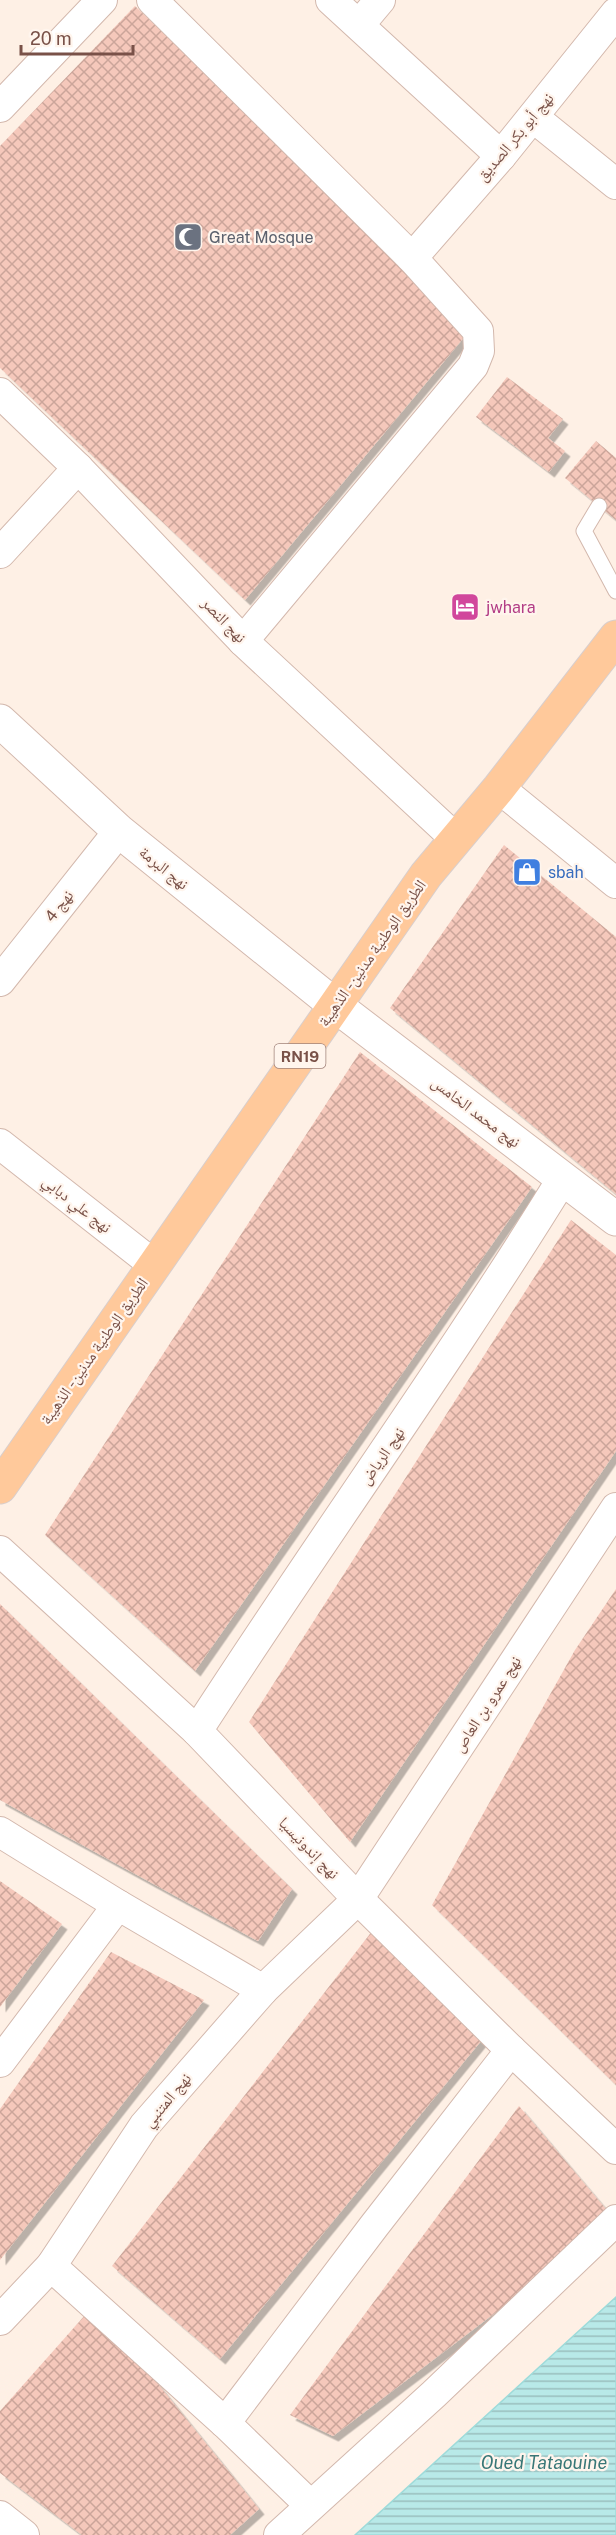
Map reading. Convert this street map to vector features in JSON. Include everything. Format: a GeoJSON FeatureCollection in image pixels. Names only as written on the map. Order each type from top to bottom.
{"type":"FeatureCollection","features":[{"type":"Feature","properties":{"kind":"main road","name":"الطريق الوطنية مدنين - الذهيبة"},"geometry":{"type":"LineString","coordinates":[[0,1487],[153,1264],[426,875],[499,788],[616,637]]}},
{"type":"Feature","properties":{"kind":"street"},"geometry":{"type":"LineString","coordinates":[[0,107],[102,0]]}},
{"type":"Feature","properties":{"kind":"street"},"geometry":{"type":"LineString","coordinates":[[152,0],[412,258],[478,331],[479,351],[473,366],[243,641]]}},
{"type":"Feature","properties":{"kind":"street"},"geometry":{"type":"LineString","coordinates":[[331,0],[501,156]]}},
{"type":"Feature","properties":{"kind":"street"},"geometry":{"type":"LineString","coordinates":[[359,25],[380,0]]}},
{"type":"Feature","properties":{"kind":"street","name":"نهج أبو بكر الصديق"},"geometry":{"type":"LineString","coordinates":[[412,258],[501,156],[616,13]]}},
{"type":"Feature","properties":{"kind":"street"},"geometry":{"type":"LineString","coordinates":[[533,117],[616,184]]}},
{"type":"Feature","properties":{"kind":"street","name":"نهج النصر"},"geometry":{"type":"LineString","coordinates":[[0,393],[78,468],[243,641],[456,839]]}},
{"type":"Feature","properties":{"kind":"street"},"geometry":{"type":"LineString","coordinates":[[0,553],[78,468]]}},
{"type":"Feature","properties":{"kind":"street","name":"نهج البرمة"},"geometry":{"type":"LineString","coordinates":[[0,721],[119,831],[336,1006]]}},
{"type":"Feature","properties":{"kind":"street"},"geometry":{"type":"LineString","coordinates":[[499,788],[616,883]]}},
{"type":"Feature","properties":{"kind":"street","name":"نهج 4"},"geometry":{"type":"LineString","coordinates":[[0,981],[119,831]]}},
{"type":"Feature","properties":{"kind":"street","name":"نهج محمد الخامس"},"geometry":{"type":"LineString","coordinates":[[336,1006],[616,1220]]}},
{"type":"Feature","properties":{"kind":"street","name":"نهج علي دبابي"},"geometry":{"type":"LineString","coordinates":[[0,1143],[153,1264]]}},
{"type":"Feature","properties":{"kind":"street","name":"نهج الرياض"},"geometry":{"type":"LineString","coordinates":[[197,1731],[288,1589],[388,1448],[501,1279],[563,1178]]}},
{"type":"Feature","properties":{"kind":"street","name":"نهج عمرو بن العاص"},"geometry":{"type":"LineString","coordinates":[[358,1899],[616,1508]]}},
{"type":"Feature","properties":{"kind":"street","name":"نهج إندونيسيا"},"geometry":{"type":"LineString","coordinates":[[0,1551],[197,1731],[358,1899],[511,2050],[616,2148]]}},
{"type":"Feature","properties":{"kind":"street"},"geometry":{"type":"LineString","coordinates":[[0,1832],[118,1905],[263,1990]]}},
{"type":"Feature","properties":{"kind":"street","name":"نهج المتنبي"},"geometry":{"type":"LineString","coordinates":[[0,2320],[51,2266],[144,2126],[263,1990],[358,1899]]}},
{"type":"Feature","properties":{"kind":"street"},"geometry":{"type":"LineString","coordinates":[[0,2062],[118,1905]]}},
{"type":"Feature","properties":{"kind":"street"},"geometry":{"type":"LineString","coordinates":[[225,2423],[511,2050]]}},
{"type":"Feature","properties":{"kind":"street"},"geometry":{"type":"LineString","coordinates":[[279,2535],[434,2394],[616,2220]]}},
{"type":"Feature","properties":{"kind":"street"},"geometry":{"type":"LineString","coordinates":[[51,2266],[225,2423],[310,2505]]}},
{"type":"Feature","properties":{"kind":"street"},"geometry":{"type":"LineString","coordinates":[[0,2516],[24,2535]]}},
{"type":"Feature","properties":{"kind":"lane"},"geometry":{"type":"LineString","coordinates":[[599,506],[584,531],[616,591]]}},
{"type":"Feature","properties":{"kind":"water","name":"Oued Tataouine"},"geometry":{"type":"Polygon","coordinates":[[[616,2297],[616,2535],[355,2535],[616,2297]]]}},
{"type":"Feature","properties":{"kind":"building","name":"Great Mosque"},"geometry":{"type":"Polygon","coordinates":[[[135,6],[471,329],[245,600],[0,368],[0,146],[135,6]]]}},
{"type":"Feature","properties":{"kind":"building"},"geometry":{"type":"Polygon","coordinates":[[[507,377],[563,419],[548,438],[565,451],[549,472],[476,417],[507,377]]]}},
{"type":"Feature","properties":{"kind":"building"},"geometry":{"type":"Polygon","coordinates":[[[596,441],[616,458],[616,520],[565,478],[596,441]]]}},
{"type":"Feature","properties":{"kind":"building"},"geometry":{"type":"Polygon","coordinates":[[[504,845],[616,937],[616,1194],[390,1008],[504,845]]]}},
{"type":"Feature","properties":{"kind":"building"},"geometry":{"type":"Polygon","coordinates":[[[360,1052],[532,1187],[195,1671],[45,1535],[360,1052]]]}},
{"type":"Feature","properties":{"kind":"building"},"geometry":{"type":"Polygon","coordinates":[[[571,1220],[616,1255],[616,1451],[350,1842],[249,1722],[571,1220]]]}},
{"type":"Feature","properties":{"kind":"building"},"geometry":{"type":"Polygon","coordinates":[[[616,1589],[616,2085],[432,1905],[575,1650],[616,1589]]]}},
{"type":"Feature","properties":{"kind":"building"},"geometry":{"type":"Polygon","coordinates":[[[0,1604],[292,1889],[258,1941],[0,1800],[0,1604]]]}},
{"type":"Feature","properties":{"kind":"building"},"geometry":{"type":"Polygon","coordinates":[[[0,1881],[62,1924],[0,2007],[0,1881]]]}},
{"type":"Feature","properties":{"kind":"building"},"geometry":{"type":"Polygon","coordinates":[[[380,1921],[490,2030],[220,2359],[112,2266],[380,1921]]]}},
{"type":"Feature","properties":{"kind":"building"},"geometry":{"type":"Polygon","coordinates":[[[111,1952],[204,2000],[0,2260],[0,2109],[111,1952]]]}},
{"type":"Feature","properties":{"kind":"building"},"geometry":{"type":"Polygon","coordinates":[[[519,2106],[616,2221],[333,2436],[290,2415],[519,2106]]]}},
{"type":"Feature","properties":{"kind":"building"},"geometry":{"type":"Polygon","coordinates":[[[94,2305],[259,2509],[230,2535],[82,2535],[0,2473],[0,2411],[94,2305]]]}},
{"type":"Feature","properties":{"kind":"place","name":"Great Mosque"},"geometry":{"type":"Point","coordinates":[188,237]}},
{"type":"Feature","properties":{"kind":"place","name":"jwhara"},"geometry":{"type":"Point","coordinates":[465,607]}},
{"type":"Feature","properties":{"kind":"place","name":"sbah"},"geometry":{"type":"Point","coordinates":[527,872]}}]}
